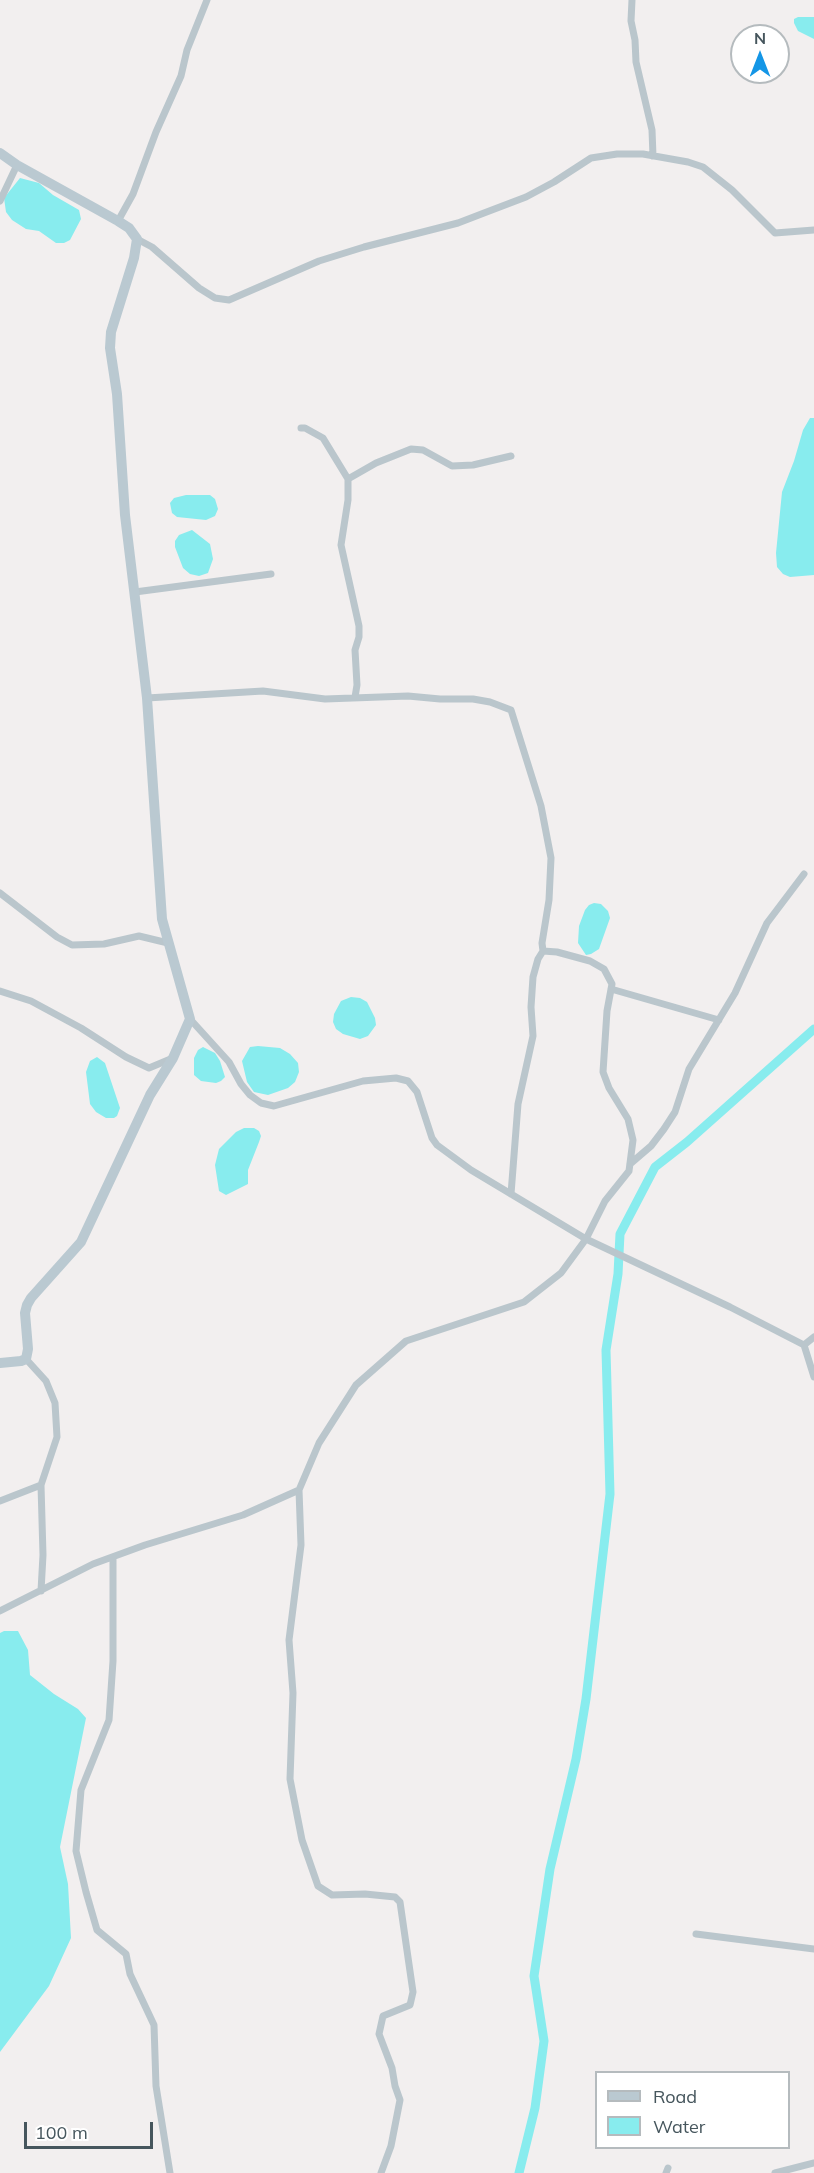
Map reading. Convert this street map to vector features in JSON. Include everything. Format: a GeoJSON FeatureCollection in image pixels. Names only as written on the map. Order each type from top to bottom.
{"type":"FeatureCollection","features":[{"type":"Feature","properties":{"kind":"street"},"geometry":{"type":"LineString","coordinates":[[118,221],[133,194],[156,132],[181,76],[187,50],[207,0]]}},
{"type":"Feature","properties":{"kind":"street"},"geometry":{"type":"LineString","coordinates":[[632,0],[631,21],[636,62],[652,130],[653,156]]}},
{"type":"Feature","properties":{"kind":"street"},"geometry":{"type":"LineString","coordinates":[[0,153],[17,165],[129,228],[136,239],[152,247],[199,288],[215,298],[229,300],[319,261],[458,223],[526,197],[591,158],[617,154],[653,156],[703,167],[732,190],[775,233],[814,231]]}},
{"type":"Feature","properties":{"kind":"street"},"geometry":{"type":"LineString","coordinates":[[0,201],[17,165]]}},
{"type":"Feature","properties":{"kind":"street"},"geometry":{"type":"LineString","coordinates":[[136,239],[134,258],[111,332],[110,348],[117,394],[125,515],[147,698],[162,919],[190,1019],[229,1062],[250,1095],[261,1103],[274,1106],[363,1081],[396,1078],[408,1081],[417,1092],[432,1138],[437,1145],[471,1170],[586,1239],[730,1307],[804,1345],[814,1377]]}},
{"type":"Feature","properties":{"kind":"street"},"geometry":{"type":"LineString","coordinates":[[302,428],[323,438],[348,479],[348,500],[341,545],[359,627],[355,650],[357,685],[355,698]]}},
{"type":"Feature","properties":{"kind":"street"},"geometry":{"type":"LineString","coordinates":[[348,479],[376,463],[411,449],[423,450],[452,466],[472,465],[511,456]]}},
{"type":"Feature","properties":{"kind":"street"},"geometry":{"type":"LineString","coordinates":[[135,592],[271,574]]}},
{"type":"Feature","properties":{"kind":"street"},"geometry":{"type":"LineString","coordinates":[[147,698],[263,691],[325,699],[408,696],[473,699],[490,702],[511,710],[541,806],[551,858],[543,951],[533,977],[531,1007],[533,1035],[518,1104],[512,1194]]}},
{"type":"Feature","properties":{"kind":"street"},"geometry":{"type":"LineString","coordinates":[[630,1164],[651,1146],[675,1112],[689,1069],[735,993],[767,922],[804,874]]}},
{"type":"Feature","properties":{"kind":"street"},"geometry":{"type":"LineString","coordinates":[[0,893],[57,937],[72,945],[104,944],[140,936],[168,943]]}},
{"type":"Feature","properties":{"kind":"street"},"geometry":{"type":"LineString","coordinates":[[381,2173],[391,2146],[400,2100],[392,2068],[379,2034],[384,2016],[410,2005],[413,1992],[400,1902],[395,1897],[365,1894],[332,1895],[325,1891],[318,1886],[302,1840],[290,1779],[293,1693],[289,1640],[301,1545],[298,1490],[319,1443],[356,1385],[406,1341],[524,1302],[561,1273],[586,1239],[605,1201],[629,1170],[633,1140],[628,1119],[609,1088],[603,1072],[607,1011],[612,984],[604,969],[590,961],[557,952],[543,951]]}},
{"type":"Feature","properties":{"kind":"street"},"geometry":{"type":"LineString","coordinates":[[611,989],[719,1020]]}},
{"type":"Feature","properties":{"kind":"street"},"geometry":{"type":"LineString","coordinates":[[0,992],[31,1001],[149,1068],[172,1058]]}},
{"type":"Feature","properties":{"kind":"street"},"geometry":{"type":"LineString","coordinates":[[26,1359],[28,1349],[25,1313],[27,1305],[81,1242],[150,1095],[172,1058],[190,1019]]}},
{"type":"Feature","properties":{"kind":"street"},"geometry":{"type":"LineString","coordinates":[[804,1345],[814,1337]]}},
{"type":"Feature","properties":{"kind":"street"},"geometry":{"type":"LineString","coordinates":[[0,1363],[26,1359]]}},
{"type":"Feature","properties":{"kind":"street"},"geometry":{"type":"LineString","coordinates":[[26,1359],[46,1381],[55,1403],[57,1437],[41,1485],[43,1555],[41,1591]]}},
{"type":"Feature","properties":{"kind":"street"},"geometry":{"type":"LineString","coordinates":[[0,1501],[41,1485]]}},
{"type":"Feature","properties":{"kind":"street"},"geometry":{"type":"LineString","coordinates":[[0,1611],[93,1564],[145,1545],[243,1515],[298,1490]]}},
{"type":"Feature","properties":{"kind":"street"},"geometry":{"type":"LineString","coordinates":[[113,1557],[113,1661],[109,1720],[81,1790],[76,1851],[98,1930],[126,1954],[130,1974],[154,2025],[156,2086],[170,2173]]}},
{"type":"Feature","properties":{"kind":"street"},"geometry":{"type":"LineString","coordinates":[[696,1934],[814,1949]]}},
{"type":"Feature","properties":{"kind":"street"},"geometry":{"type":"LineString","coordinates":[[775,2173],[814,2163]]}},
{"type":"Feature","properties":{"kind":"water"},"geometry":{"type":"Polygon","coordinates":[[[814,17],[814,39],[798,31],[794,19],[814,17]]]}},
{"type":"Feature","properties":{"kind":"water"},"geometry":{"type":"Polygon","coordinates":[[[20,178],[39,183],[53,195],[79,210],[81,219],[70,240],[56,243],[39,231],[26,229],[12,220],[6,212],[4,198],[20,178]]]}},
{"type":"Feature","properties":{"kind":"water"},"geometry":{"type":"Polygon","coordinates":[[[810,418],[814,418],[814,575],[790,577],[783,574],[777,567],[776,553],[782,492],[803,430],[810,418]]]}},
{"type":"Feature","properties":{"kind":"water"},"geometry":{"type":"Polygon","coordinates":[[[186,495],[210,495],[215,499],[218,509],[215,516],[206,520],[177,517],[172,513],[170,503],[174,498],[186,495]]]}},
{"type":"Feature","properties":{"kind":"water"},"geometry":{"type":"Polygon","coordinates":[[[192,530],[210,544],[213,559],[208,573],[199,576],[190,574],[183,568],[175,547],[175,541],[179,535],[192,530]]]}},
{"type":"Feature","properties":{"kind":"water"},"geometry":{"type":"Polygon","coordinates":[[[594,903],[601,904],[608,911],[610,918],[599,949],[586,955],[578,943],[579,926],[585,910],[594,903]]]}},
{"type":"Feature","properties":{"kind":"water"},"geometry":{"type":"Polygon","coordinates":[[[351,997],[367,1002],[375,1018],[376,1025],[368,1036],[360,1039],[343,1034],[336,1029],[333,1022],[334,1014],[341,1001],[351,997]]]}},
{"type":"Feature","properties":{"kind":"water"},"geometry":{"type":"Polygon","coordinates":[[[203,1047],[215,1053],[220,1061],[225,1077],[221,1081],[216,1083],[201,1081],[194,1075],[194,1058],[198,1050],[203,1047]]]}},
{"type":"Feature","properties":{"kind":"water"},"geometry":{"type":"Polygon","coordinates":[[[250,1047],[280,1048],[290,1054],[298,1063],[299,1072],[295,1082],[288,1088],[268,1095],[254,1092],[247,1082],[242,1061],[250,1047]]]}},
{"type":"Feature","properties":{"kind":"water"},"geometry":{"type":"Polygon","coordinates":[[[97,1057],[105,1063],[120,1108],[114,1118],[106,1118],[96,1112],[90,1104],[86,1072],[90,1061],[97,1057]]]}},
{"type":"Feature","properties":{"kind":"water"},"geometry":{"type":"Polygon","coordinates":[[[244,1128],[254,1128],[261,1136],[248,1170],[248,1184],[226,1195],[219,1191],[215,1165],[219,1149],[236,1132],[244,1128]]]}},
{"type":"Feature","properties":{"kind":"water"},"geometry":{"type":"Polygon","coordinates":[[[18,1631],[28,1650],[30,1675],[78,1709],[86,1718],[60,1847],[68,1884],[71,1938],[49,1986],[0,2052],[0,1633],[18,1631]]]}},
{"type":"Feature","properties":{"kind":"waterway"},"geometry":{"type":"LineString","coordinates":[[519,2173],[535,2108],[544,2041],[534,1976],[550,1869],[576,1759],[586,1699],[610,1494],[606,1350],[618,1274],[620,1234],[655,1167],[687,1142],[814,1029]]}}]}
